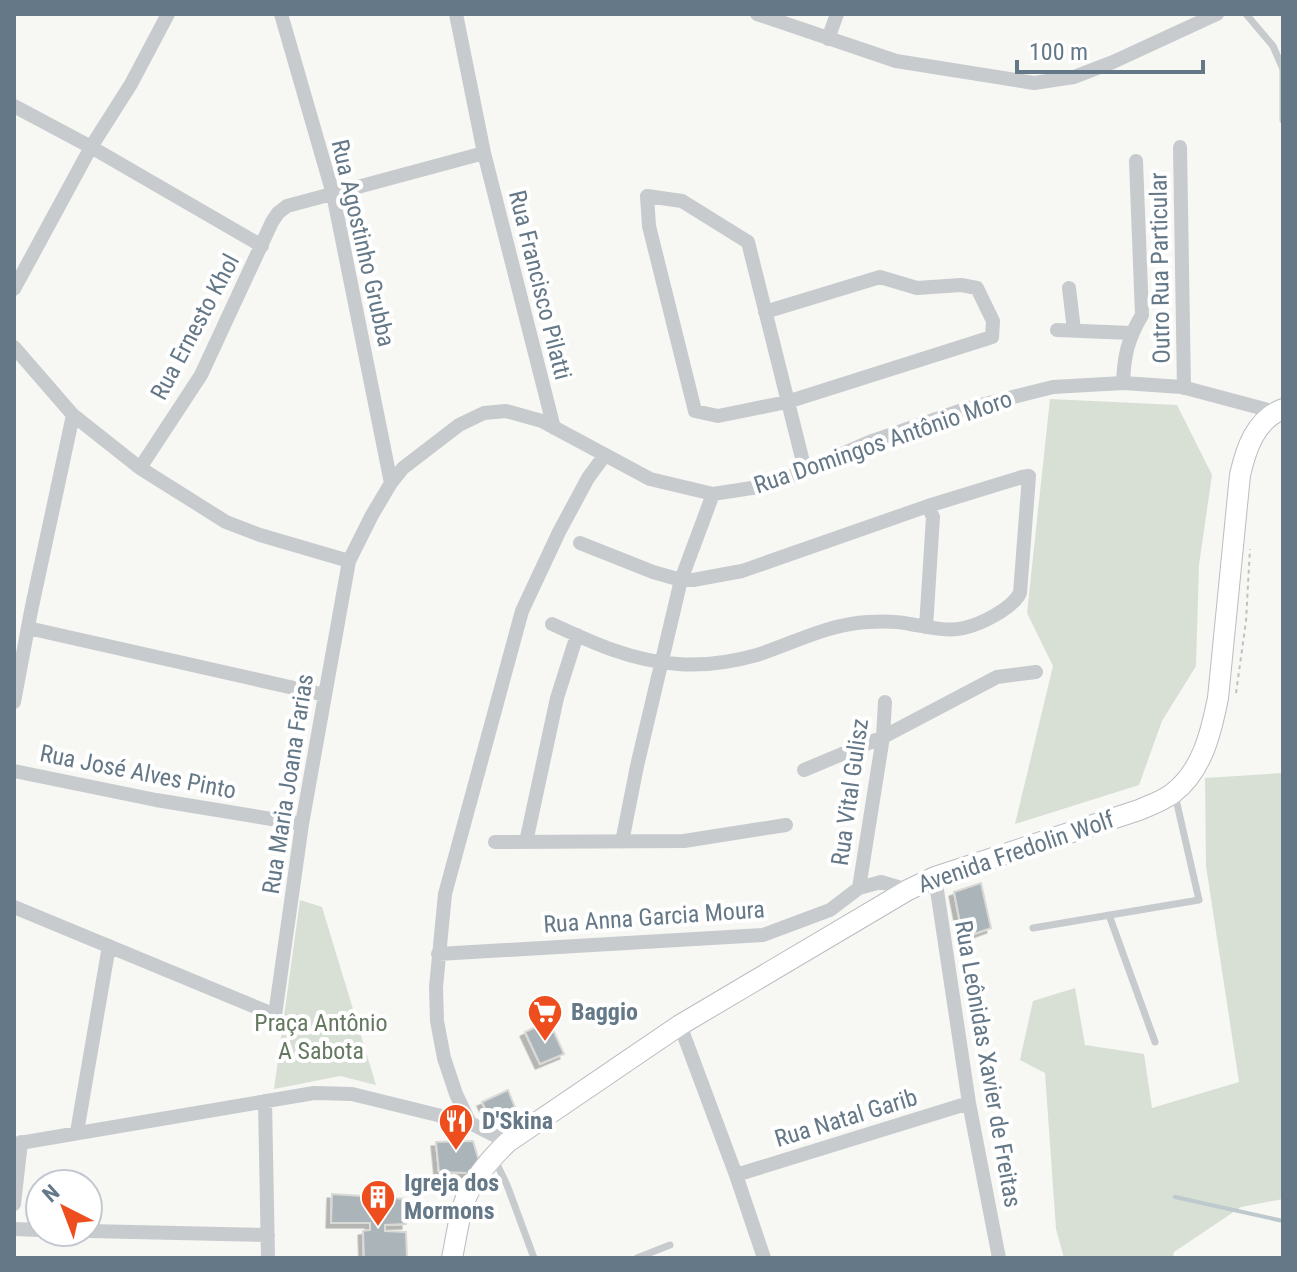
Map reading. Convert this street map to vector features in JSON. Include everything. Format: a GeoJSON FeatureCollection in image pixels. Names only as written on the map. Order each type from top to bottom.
{"type":"FeatureCollection","features":[{"type":"Feature","properties":{"kind":"main road","name":"Avenida Fredolin Wolf"},"geometry":{"type":"LineString","coordinates":[[452,1258],[464,1202],[501,1148],[680,1025],[935,877],[1139,810],[1174,793],[1192,773],[1211,733],[1218,698],[1240,475],[1246,450],[1258,428],[1280,411]]}},
{"type":"Feature","properties":{"kind":"street","name":"Rua Agostinho Grubba"},"geometry":{"type":"LineString","coordinates":[[281,14],[333,194],[391,483]]}},
{"type":"Feature","properties":{"kind":"street","name":"Rua Francisco Pilatti"},"geometry":{"type":"LineString","coordinates":[[456,14],[484,153],[554,428]]}},
{"type":"Feature","properties":{"kind":"street"},"geometry":{"type":"LineString","coordinates":[[757,14],[896,61],[1034,83],[1074,77],[1217,14]]}},
{"type":"Feature","properties":{"kind":"street"},"geometry":{"type":"LineString","coordinates":[[828,39],[837,14]]}},
{"type":"Feature","properties":{"kind":"street"},"geometry":{"type":"LineString","coordinates":[[14,289],[91,147],[131,84],[161,17]]}},
{"type":"Feature","properties":{"kind":"street"},"geometry":{"type":"LineString","coordinates":[[14,106],[262,246]]}},
{"type":"Feature","properties":{"kind":"street","name":"Outro Rua Particular"},"geometry":{"type":"LineString","coordinates":[[1180,147],[1184,388]]}},
{"type":"Feature","properties":{"kind":"street","name":"Rua Ernesto Khol"},"geometry":{"type":"LineString","coordinates":[[140,468],[201,375],[278,213],[287,206],[484,153]]}},
{"type":"Feature","properties":{"kind":"street"},"geometry":{"type":"LineString","coordinates":[[1123,383],[1124,361],[1131,333],[1142,315],[1136,161]]}},
{"type":"Feature","properties":{"kind":"street"},"geometry":{"type":"LineString","coordinates":[[765,312],[880,277],[917,288],[961,285],[977,288],[993,321],[992,337],[787,402],[718,416],[695,411],[649,226],[647,196],[682,201],[748,242],[765,312],[787,402],[805,470]]}},
{"type":"Feature","properties":{"kind":"street"},"geometry":{"type":"LineString","coordinates":[[1069,288],[1074,330]]}},
{"type":"Feature","properties":{"kind":"street"},"geometry":{"type":"LineString","coordinates":[[1057,330],[1131,333]]}},
{"type":"Feature","properties":{"kind":"street"},"geometry":{"type":"LineString","coordinates":[[14,347],[73,415],[140,468],[226,522],[349,561]]}},
{"type":"Feature","properties":{"kind":"street","name":"Rua Domingos Antônio Moro"},"geometry":{"type":"LineString","coordinates":[[349,561],[372,515],[403,468],[459,425],[484,413],[506,411],[542,421],[650,479],[713,494],[771,485],[872,441],[965,409],[1053,387],[1123,383],[1184,388],[1280,411]]}},
{"type":"Feature","properties":{"kind":"street"},"geometry":{"type":"LineString","coordinates":[[14,702],[73,415]]}},
{"type":"Feature","properties":{"kind":"street"},"geometry":{"type":"LineString","coordinates":[[470,1123],[444,1058],[437,1021],[438,954],[445,894],[522,611],[559,532],[588,478],[605,455]]}},
{"type":"Feature","properties":{"kind":"street"},"geometry":{"type":"LineString","coordinates":[[552,624],[621,654],[662,663],[700,664],[766,652],[848,624],[881,621],[956,630],[970,627],[1009,607],[1020,593],[1029,476],[928,506],[742,571],[693,580],[681,580],[625,562],[580,543]]}},
{"type":"Feature","properties":{"kind":"street"},"geometry":{"type":"LineString","coordinates":[[622,842],[681,580],[713,494]]}},
{"type":"Feature","properties":{"kind":"street"},"geometry":{"type":"LineString","coordinates":[[926,627],[933,517],[928,506]]}},
{"type":"Feature","properties":{"kind":"street","name":"Rua Maria Joana Farias"},"geometry":{"type":"LineString","coordinates":[[109,946],[275,1015],[302,824],[349,561]]}},
{"type":"Feature","properties":{"kind":"street"},"geometry":{"type":"LineString","coordinates":[[28,628],[325,695]]}},
{"type":"Feature","properties":{"kind":"street"},"geometry":{"type":"LineString","coordinates":[[526,842],[557,698],[577,635]]}},
{"type":"Feature","properties":{"kind":"street"},"geometry":{"type":"LineString","coordinates":[[804,770],[883,737],[997,677],[1036,672]]}},
{"type":"Feature","properties":{"kind":"street","name":"Rua Vital Gulisz"},"geometry":{"type":"LineString","coordinates":[[859,888],[883,737],[885,702]]}},
{"type":"Feature","properties":{"kind":"street","name":"Rua José Alves Pinto"},"geometry":{"type":"LineString","coordinates":[[14,771],[156,800],[302,824]]}},
{"type":"Feature","properties":{"kind":"street"},"geometry":{"type":"LineString","coordinates":[[495,842],[684,841],[786,825]]}},
{"type":"Feature","properties":{"kind":"street","name":"Rua Leônidas Xavier de Freitas"},"geometry":{"type":"LineString","coordinates":[[935,877],[969,1103],[999,1258]]}},
{"type":"Feature","properties":{"kind":"street"},"geometry":{"type":"LineString","coordinates":[[859,888],[881,882],[908,890]]}},
{"type":"Feature","properties":{"kind":"street","name":"Rua Anna Garcia Moura"},"geometry":{"type":"LineString","coordinates":[[438,954],[763,935],[830,910],[859,888]]}},
{"type":"Feature","properties":{"kind":"street"},"geometry":{"type":"LineString","coordinates":[[14,907],[109,946],[77,1132]]}},
{"type":"Feature","properties":{"kind":"street"},"geometry":{"type":"LineString","coordinates":[[680,1025],[764,1258]]}},
{"type":"Feature","properties":{"kind":"street"},"geometry":{"type":"LineString","coordinates":[[14,1204],[18,1143],[314,1093],[352,1094],[470,1123],[501,1148]]}},
{"type":"Feature","properties":{"kind":"street"},"geometry":{"type":"LineString","coordinates":[[265,1101],[268,1258]]}},
{"type":"Feature","properties":{"kind":"street","name":"Rua Natal Garib"},"geometry":{"type":"LineString","coordinates":[[736,1175],[969,1103]]}},
{"type":"Feature","properties":{"kind":"street"},"geometry":{"type":"LineString","coordinates":[[104,1231],[268,1235]]}},
{"type":"Feature","properties":{"kind":"lane"},"geometry":{"type":"LineString","coordinates":[[1246,14],[1273,46],[1283,69],[1283,120]]}},
{"type":"Feature","properties":{"kind":"lane"},"geometry":{"type":"LineString","coordinates":[[1033,928],[1199,900],[1174,793]]}},
{"type":"Feature","properties":{"kind":"lane"},"geometry":{"type":"LineString","coordinates":[[1109,915],[1155,1042]]}},
{"type":"Feature","properties":{"kind":"lane"},"geometry":{"type":"LineString","coordinates":[[501,1148],[507,1185],[534,1258]]}},
{"type":"Feature","properties":{"kind":"lane"},"geometry":{"type":"LineString","coordinates":[[637,1258],[670,1245]]}},
{"type":"Feature","properties":{"kind":"green space"},"geometry":{"type":"Polygon","coordinates":[[[1050,399],[1177,405],[1212,475],[1199,565],[1196,666],[1162,721],[1139,785],[1015,824],[1053,666],[1027,613],[1050,399]]]}},
{"type":"Feature","properties":{"kind":"green space"},"geometry":{"type":"Polygon","coordinates":[[[1283,773],[1283,1199],[1241,1207],[1174,1252],[1173,1258],[1064,1258],[1056,1229],[1045,1073],[1020,1060],[1033,1001],[1075,988],[1085,1045],[1144,1054],[1152,1108],[1239,1082],[1206,866],[1205,778],[1283,773]]]}},
{"type":"Feature","properties":{"kind":"green space","name":"Praça Antônio A Sabota"},"geometry":{"type":"Polygon","coordinates":[[[300,900],[322,907],[376,1085],[340,1076],[274,1089],[300,900]]]}},
{"type":"Feature","properties":{"kind":"building"},"geometry":{"type":"Polygon","coordinates":[[[981,883],[991,928],[963,938],[954,892],[981,883]]]}},
{"type":"Feature","properties":{"kind":"building","name":"Baggio"},"geometry":{"type":"Polygon","coordinates":[[[549,1021],[564,1054],[540,1064],[525,1032],[549,1021]]]}},
{"type":"Feature","properties":{"kind":"building"},"geometry":{"type":"Polygon","coordinates":[[[508,1090],[516,1110],[491,1122],[482,1102],[508,1090]]]}},
{"type":"Feature","properties":{"kind":"building","name":"D'Skina"},"geometry":{"type":"Polygon","coordinates":[[[473,1141],[479,1161],[469,1173],[439,1172],[436,1142],[473,1141]]]}},
{"type":"Feature","properties":{"kind":"building","name":"Igreja dos Mormons"},"geometry":{"type":"Polygon","coordinates":[[[332,1194],[407,1199],[406,1224],[385,1225],[385,1231],[406,1232],[407,1258],[364,1258],[363,1231],[370,1230],[370,1223],[331,1223],[332,1194]]]}},
{"type":"Feature","properties":{"kind":"waterway"},"geometry":{"type":"LineString","coordinates":[[1175,1197],[1283,1221]]}},
{"type":"Feature","properties":{"kind":"place","name":"Baggio"},"geometry":{"type":"Point","coordinates":[545,1043]}},
{"type":"Feature","properties":{"kind":"place","name":"D'Skina"},"geometry":{"type":"Point","coordinates":[456,1152]}},
{"type":"Feature","properties":{"kind":"place","name":"Igreja dos Mormons"},"geometry":{"type":"Point","coordinates":[378,1228]}}]}
